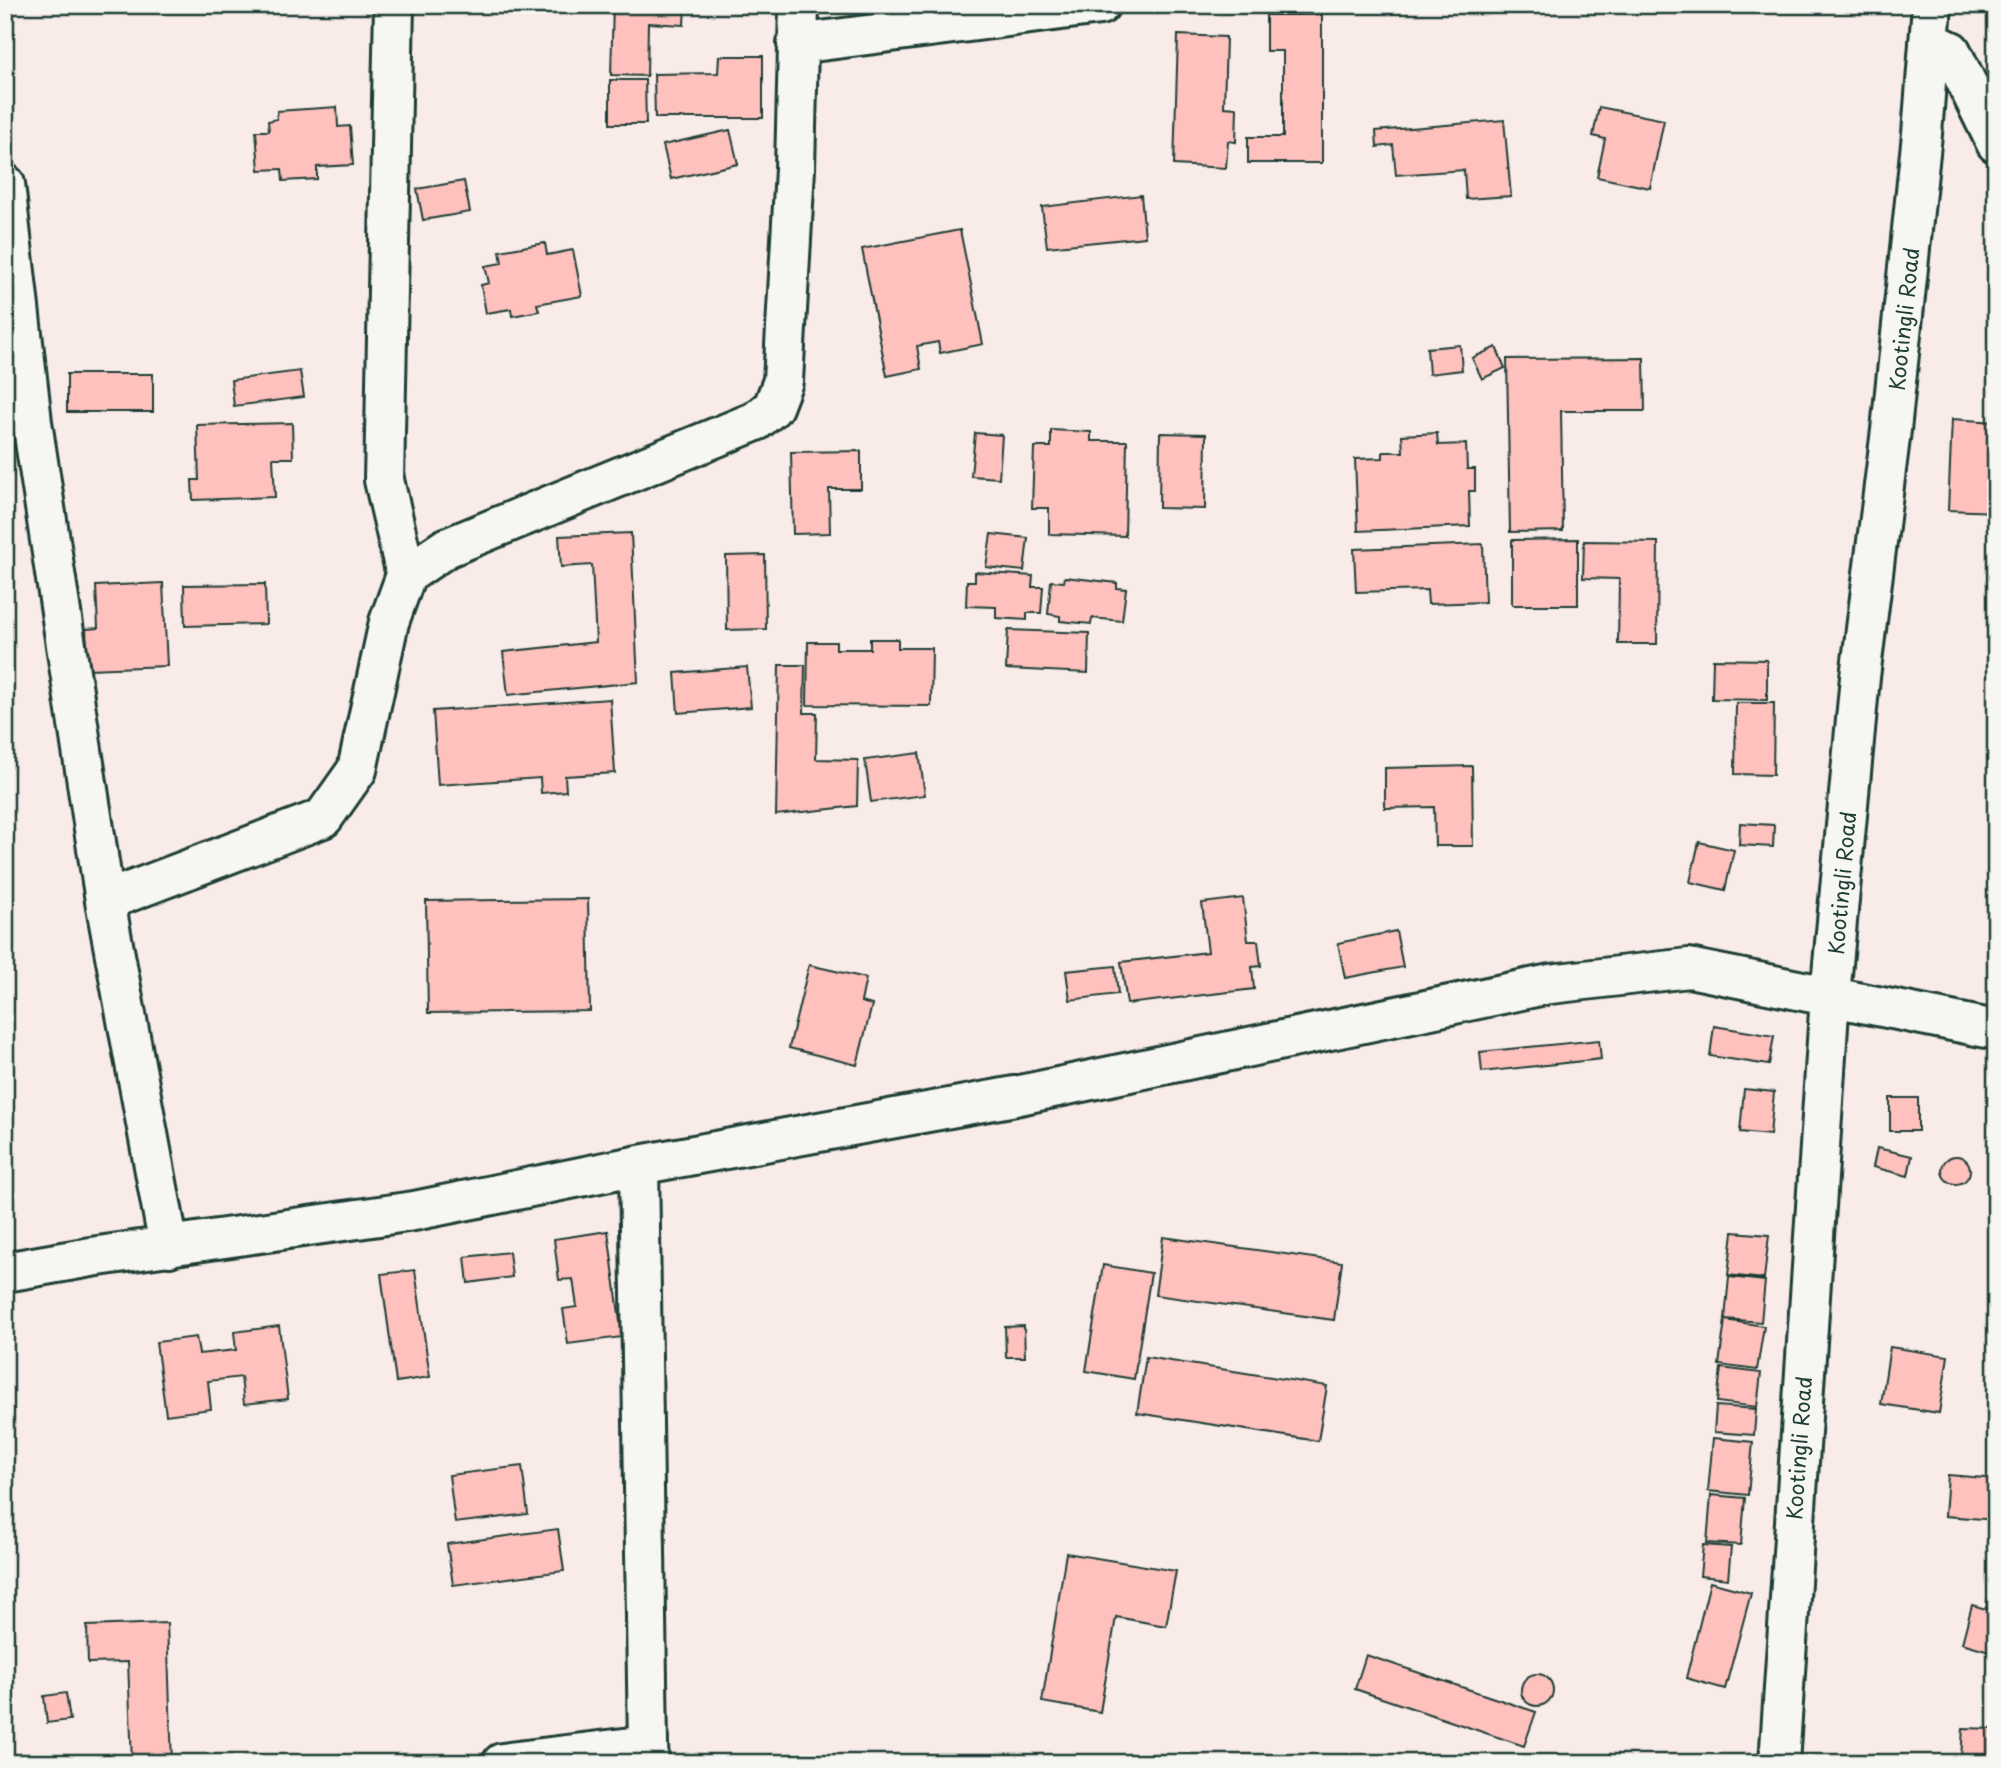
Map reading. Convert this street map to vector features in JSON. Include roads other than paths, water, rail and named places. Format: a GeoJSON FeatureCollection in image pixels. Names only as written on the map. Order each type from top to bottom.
{"type":"FeatureCollection","features":[{"type":"Feature","properties":{"kind":"street"},"geometry":{"type":"LineString","coordinates":[[105,901],[323,818],[357,770],[389,622],[406,575],[384,480],[394,5]]}},
{"type":"Feature","properties":{"kind":"street"},"geometry":{"type":"LineString","coordinates":[[406,575],[446,548],[756,421],[773,407],[783,381],[795,169],[799,5]]}},
{"type":"Feature","properties":{"kind":"street"},"geometry":{"type":"LineString","coordinates":[[797,44],[1100,5]]}},
{"type":"Feature","properties":{"kind":"street"},"geometry":{"type":"LineString","coordinates":[[1930,23],[1951,51],[1996,143]]}},
{"type":"Feature","properties":{"kind":"street","name":"Kootingli Road"},"geometry":{"type":"LineString","coordinates":[[1779,1763],[1830,996],[1860,677],[1891,430],[1930,23]]}},
{"type":"Feature","properties":{"kind":"street"},"geometry":{"type":"LineString","coordinates":[[5,184],[32,422],[105,901],[169,1247]]}},
{"type":"Feature","properties":{"kind":"street"},"geometry":{"type":"LineString","coordinates":[[5,1272],[414,1211],[1015,1096],[1550,984],[1689,968],[1996,1030]]}},
{"type":"Feature","properties":{"kind":"street"},"geometry":{"type":"LineString","coordinates":[[502,1763],[649,1754],[639,1166]]}}]}
